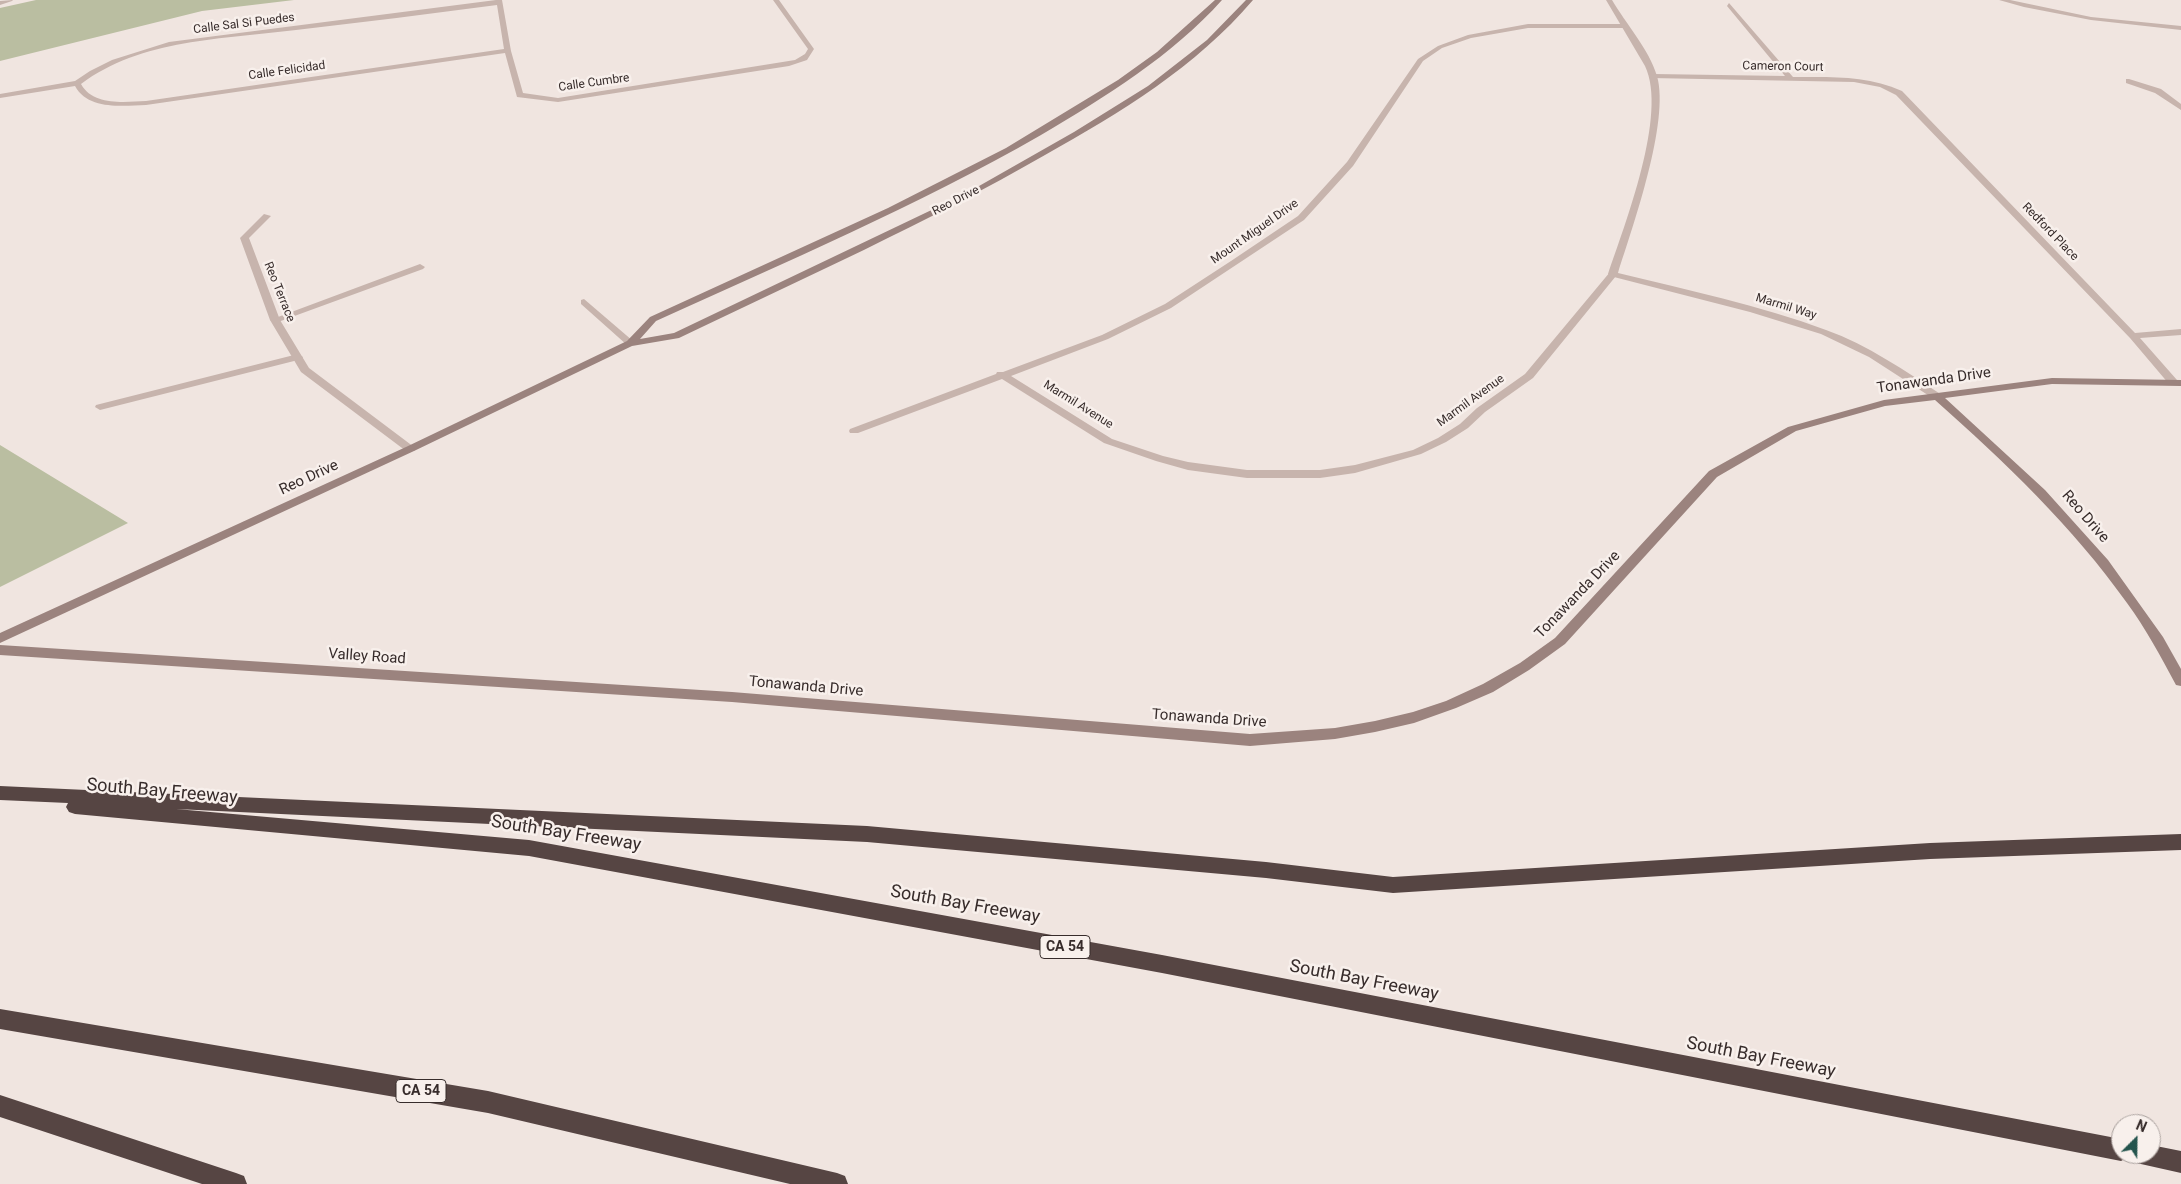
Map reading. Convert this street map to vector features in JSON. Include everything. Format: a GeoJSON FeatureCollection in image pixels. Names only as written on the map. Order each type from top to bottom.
{"type":"FeatureCollection","features":[{"type":"Feature","properties":{"kind":"highway"},"geometry":{"type":"LineString","coordinates":[[0,793],[867,834],[1266,870],[1393,885],[1930,851],[2166,841],[2181,842]]}},
{"type":"Feature","properties":{"kind":"highway","name":"South Bay Freeway"},"geometry":{"type":"LineString","coordinates":[[0,800],[529,848],[1152,962],[2111,1148]]}},
{"type":"Feature","properties":{"kind":"highway","name":"CA 54"},"geometry":{"type":"LineString","coordinates":[[0,1019],[488,1102],[837,1184]]}},
{"type":"Feature","properties":{"kind":"highway"},"geometry":{"type":"LineString","coordinates":[[0,1106],[236,1184]]}},
{"type":"Feature","properties":{"kind":"highway"},"geometry":{"type":"LineString","coordinates":[[2161,1158],[2181,1162]]}},
{"type":"Feature","properties":{"kind":"main road","name":"Reo Drive"},"geometry":{"type":"LineString","coordinates":[[630,343],[653,319],[945,183],[1043,129],[1121,82],[1181,36],[1219,0]]}},
{"type":"Feature","properties":{"kind":"main road","name":"Reo Drive"},"geometry":{"type":"LineString","coordinates":[[0,638],[410,449],[630,343],[676,336],[968,196],[1078,134],[1151,88],[1209,41],[1250,0]]}},
{"type":"Feature","properties":{"kind":"main road","name":"Tonawanda Drive"},"geometry":{"type":"LineString","coordinates":[[732,697],[1250,740],[1297,738],[1387,725],[1429,714],[1467,699],[1503,682],[1533,663],[1560,641],[1713,474],[1792,429],[1884,403],[2052,381],[2177,382]]}},
{"type":"Feature","properties":{"kind":"main road","name":"Reo Drive"},"geometry":{"type":"LineString","coordinates":[[1938,396],[1989,442],[2063,515],[2123,588],[2181,681]]}},
{"type":"Feature","properties":{"kind":"main road","name":"Valley Road"},"geometry":{"type":"LineString","coordinates":[[0,650],[732,697]]}},
{"type":"Feature","properties":{"kind":"street"},"geometry":{"type":"LineString","coordinates":[[0,3],[10,0]]}},
{"type":"Feature","properties":{"kind":"street","name":"Calle Cumbre"},"geometry":{"type":"LineString","coordinates":[[499,2],[508,51],[520,95],[530,98],[558,100],[785,65],[806,58],[811,49],[776,0]]}},
{"type":"Feature","properties":{"kind":"street","name":"Marmil Avenue"},"geometry":{"type":"LineString","coordinates":[[1001,374],[1108,441],[1160,459],[1188,466],[1247,474],[1320,474],[1355,469],[1417,452],[1442,440],[1464,426],[1481,410],[1529,376],[1613,274],[1633,212],[1658,100],[1654,76],[1609,0]]}},
{"type":"Feature","properties":{"kind":"street"},"geometry":{"type":"LineString","coordinates":[[2002,0],[2043,11],[2116,23],[2181,28]]}},
{"type":"Feature","properties":{"kind":"street","name":"Calle Sal Si Puedes"},"geometry":{"type":"LineString","coordinates":[[0,96],[78,83],[92,72],[114,61],[168,44],[499,2]]}},
{"type":"Feature","properties":{"kind":"street"},"geometry":{"type":"LineString","coordinates":[[1729,5],[1790,78]]}},
{"type":"Feature","properties":{"kind":"street","name":"Mount Miguel Drive"},"geometry":{"type":"LineString","coordinates":[[854,431],[1001,374],[1105,337],[1168,306],[1301,218],[1350,164],[1420,60],[1440,47],[1470,36],[1528,26],[1623,26]]}},
{"type":"Feature","properties":{"kind":"street","name":"Calle Felicidad"},"geometry":{"type":"LineString","coordinates":[[78,83],[81,92],[92,99],[115,103],[146,103],[508,51]]}},
{"type":"Feature","properties":{"kind":"street","name":"Cameron Court"},"geometry":{"type":"LineString","coordinates":[[1654,76],[1854,80],[1882,85],[1899,93],[1907,100]]}},
{"type":"Feature","properties":{"kind":"street"},"geometry":{"type":"LineString","coordinates":[[2129,81],[2158,91],[2181,108]]}},
{"type":"Feature","properties":{"kind":"street","name":"Redford Place"},"geometry":{"type":"LineString","coordinates":[[1907,100],[2177,382]]}},
{"type":"Feature","properties":{"kind":"street","name":"Reo Terrace"},"geometry":{"type":"LineString","coordinates":[[267,216],[244,238],[275,320],[305,370],[410,449]]}},
{"type":"Feature","properties":{"kind":"street"},"geometry":{"type":"LineString","coordinates":[[275,320],[420,267]]}},
{"type":"Feature","properties":{"kind":"street","name":"Marmil Way"},"geometry":{"type":"LineString","coordinates":[[1613,274],[1753,310],[1824,332],[1873,355],[1938,396]]}},
{"type":"Feature","properties":{"kind":"street"},"geometry":{"type":"LineString","coordinates":[[584,302],[630,343]]}},
{"type":"Feature","properties":{"kind":"street"},"geometry":{"type":"LineString","coordinates":[[2133,336],[2181,332]]}},
{"type":"Feature","properties":{"kind":"street"},"geometry":{"type":"LineString","coordinates":[[100,407],[298,358]]}},
{"type":"Feature","properties":{"kind":"green space"},"geometry":{"type":"Polygon","coordinates":[[[36,0],[294,0],[202,11],[0,61],[0,8],[36,0]]]}},
{"type":"Feature","properties":{"kind":"green space"},"geometry":{"type":"Polygon","coordinates":[[[0,445],[128,523],[0,587],[0,445]]]}}]}
